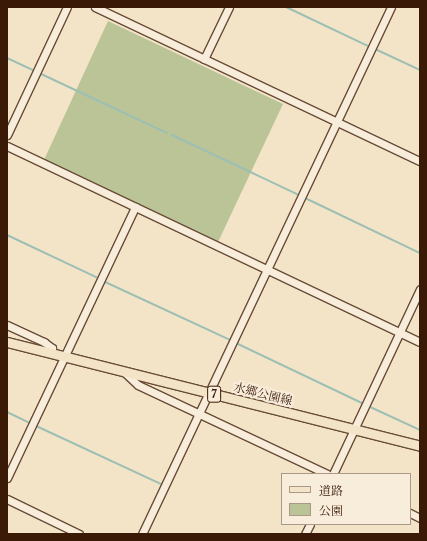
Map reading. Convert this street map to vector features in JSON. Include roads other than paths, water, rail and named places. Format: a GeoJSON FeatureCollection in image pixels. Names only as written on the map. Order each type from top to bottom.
{"type":"FeatureCollection","features":[{"type":"Feature","properties":{"kind":"main road","name":"水郷公園線"},"geometry":{"type":"LineString","coordinates":[[7,342],[420,446]]}},
{"type":"Feature","properties":{"kind":"street"},"geometry":{"type":"LineString","coordinates":[[7,135],[68,7]]}},
{"type":"Feature","properties":{"kind":"street"},"geometry":{"type":"LineString","coordinates":[[95,7],[420,161]]}},
{"type":"Feature","properties":{"kind":"street"},"geometry":{"type":"LineString","coordinates":[[204,59],[229,7]]}},
{"type":"Feature","properties":{"kind":"street"},"geometry":{"type":"LineString","coordinates":[[142,534],[390,7]]}},
{"type":"Feature","properties":{"kind":"street"},"geometry":{"type":"LineString","coordinates":[[7,146],[420,342]]}},
{"type":"Feature","properties":{"kind":"street"},"geometry":{"type":"LineString","coordinates":[[7,478],[135,207]]}},
{"type":"Feature","properties":{"kind":"street"},"geometry":{"type":"LineString","coordinates":[[333,473],[420,289]]}},
{"type":"Feature","properties":{"kind":"street"},"geometry":{"type":"LineString","coordinates":[[7,325],[44,342],[52,348],[51,352]]}},
{"type":"Feature","properties":{"kind":"street"},"geometry":{"type":"LineString","coordinates":[[124,372],[138,385],[324,473]]}},
{"type":"Feature","properties":{"kind":"street"},"geometry":{"type":"LineString","coordinates":[[7,500],[79,534]]}},
{"type":"Feature","properties":{"kind":"street"},"geometry":{"type":"LineString","coordinates":[[411,514],[420,518]]}},
{"type":"Feature","properties":{"kind":"street"},"geometry":{"type":"LineString","coordinates":[[305,534],[310,525]]}},
{"type":"Feature","properties":{"kind":"waterway"},"geometry":{"type":"LineString","coordinates":[[286,7],[368,46]]}},
{"type":"Feature","properties":{"kind":"waterway"},"geometry":{"type":"LineString","coordinates":[[375,49],[420,70]]}},
{"type":"Feature","properties":{"kind":"waterway"},"geometry":{"type":"LineString","coordinates":[[7,58],[35,71]]}},
{"type":"Feature","properties":{"kind":"waterway"},"geometry":{"type":"LineString","coordinates":[[39,73],[167,133]]}},
{"type":"Feature","properties":{"kind":"waterway"},"geometry":{"type":"LineString","coordinates":[[172,135],[299,195]]}},
{"type":"Feature","properties":{"kind":"waterway"},"geometry":{"type":"LineString","coordinates":[[305,198],[420,253]]}},
{"type":"Feature","properties":{"kind":"waterway"},"geometry":{"type":"LineString","coordinates":[[7,235],[98,278]]}},
{"type":"Feature","properties":{"kind":"waterway"},"geometry":{"type":"LineString","coordinates":[[103,281],[230,340]]}},
{"type":"Feature","properties":{"kind":"waterway"},"geometry":{"type":"LineString","coordinates":[[236,343],[362,403]]}},
{"type":"Feature","properties":{"kind":"waterway"},"geometry":{"type":"LineString","coordinates":[[368,406],[420,430]]}},
{"type":"Feature","properties":{"kind":"waterway"},"geometry":{"type":"LineString","coordinates":[[7,412],[30,423]]}},
{"type":"Feature","properties":{"kind":"waterway"},"geometry":{"type":"LineString","coordinates":[[34,425],[163,485]]}}]}
